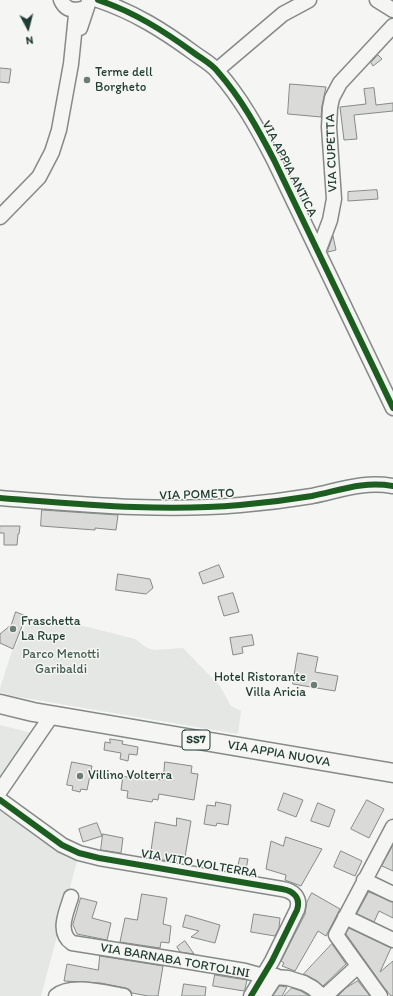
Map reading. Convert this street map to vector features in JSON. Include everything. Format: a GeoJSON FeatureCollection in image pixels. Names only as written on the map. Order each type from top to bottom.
{"type":"FeatureCollection","features":[{"type":"Feature","properties":{"kind":"main road","name":"VIA APPIA NUOVA"},"geometry":{"type":"LineString","coordinates":[[0,704],[52,715],[393,773]]}},
{"type":"Feature","properties":{"kind":"street"},"geometry":{"type":"LineString","coordinates":[[61,0],[66,7],[73,10],[80,10],[92,1]]}},
{"type":"Feature","properties":{"kind":"street"},"geometry":{"type":"LineString","coordinates":[[217,70],[283,14],[309,0]]}},
{"type":"Feature","properties":{"kind":"street"},"geometry":{"type":"LineString","coordinates":[[377,0],[393,10]]}},
{"type":"Feature","properties":{"kind":"street"},"geometry":{"type":"LineString","coordinates":[[71,64],[92,1]]}},
{"type":"Feature","properties":{"kind":"street","name":"VIA APPIA ANTICA"},"geometry":{"type":"LineString","coordinates":[[92,1],[134,14],[158,28],[217,70],[231,88],[255,123],[274,160],[393,408]]}},
{"type":"Feature","properties":{"kind":"street"},"geometry":{"type":"LineString","coordinates":[[0,217],[35,182],[43,172],[49,160],[59,130],[71,64],[76,15],[73,10]]}},
{"type":"Feature","properties":{"kind":"street","name":"VIA CUPETTA"},"geometry":{"type":"LineString","coordinates":[[318,252],[330,220],[334,199],[329,127],[332,98],[340,83],[393,26]]}},
{"type":"Feature","properties":{"kind":"street","name":"VIA POMETO"},"geometry":{"type":"LineString","coordinates":[[0,498],[138,508],[193,508],[306,497],[363,484],[393,486]]}},
{"type":"Feature","properties":{"kind":"street"},"geometry":{"type":"LineString","coordinates":[[0,791],[52,715]]}},
{"type":"Feature","properties":{"kind":"street","name":"VIA VITO VOLTERRA"},"geometry":{"type":"LineString","coordinates":[[0,800],[52,839],[67,848],[82,854],[292,891],[298,899],[297,910],[272,961],[269,976],[251,996]]}},
{"type":"Feature","properties":{"kind":"street"},"geometry":{"type":"LineString","coordinates":[[380,996],[336,935],[393,827]]}},
{"type":"Feature","properties":{"kind":"street"},"geometry":{"type":"LineString","coordinates":[[364,880],[393,894]]}},
{"type":"Feature","properties":{"kind":"street","name":"VIA BARNABA TORTOLINI"},"geometry":{"type":"LineString","coordinates":[[71,897],[63,931],[72,943],[292,979],[304,983],[324,996]]}},
{"type":"Feature","properties":{"kind":"street"},"geometry":{"type":"LineString","coordinates":[[345,917],[393,940]]}},
{"type":"Feature","properties":{"kind":"street"},"geometry":{"type":"LineString","coordinates":[[324,996],[358,966]]}},
{"type":"Feature","properties":{"kind":"street"},"geometry":{"type":"LineString","coordinates":[[262,996],[269,976]]}},
{"type":"Feature","properties":{"kind":"street"},"geometry":{"type":"LineString","coordinates":[[56,996],[61,992],[68,990],[82,990],[124,996]]}},
{"type":"Feature","properties":{"kind":"green space","name":"Parco Menotti Garibaldi"},"geometry":{"type":"Polygon","coordinates":[[[28,620],[64,621],[135,639],[147,648],[154,650],[183,648],[220,686],[231,706],[241,711],[238,734],[13,696],[0,692],[12,651],[14,650],[28,620]]]}},
{"type":"Feature","properties":{"kind":"green space"},"geometry":{"type":"Polygon","coordinates":[[[0,725],[32,733],[13,763],[0,776],[0,725]]]}},
{"type":"Feature","properties":{"kind":"green space"},"geometry":{"type":"Polygon","coordinates":[[[0,811],[77,861],[41,996],[0,996],[0,811]]]}},
{"type":"Feature","properties":{"kind":"building"},"geometry":{"type":"Polygon","coordinates":[[[378,55],[382,59],[373,66],[371,63],[378,55]]]}},
{"type":"Feature","properties":{"kind":"building"},"geometry":{"type":"Polygon","coordinates":[[[0,68],[11,69],[9,83],[0,82],[0,68]]]}},
{"type":"Feature","properties":{"kind":"building"},"geometry":{"type":"Polygon","coordinates":[[[290,84],[326,87],[321,117],[288,114],[290,84]]]}},
{"type":"Feature","properties":{"kind":"building"},"geometry":{"type":"Polygon","coordinates":[[[374,88],[376,105],[393,103],[393,111],[354,115],[357,139],[344,140],[340,107],[366,104],[364,89],[374,88]]]}},
{"type":"Feature","properties":{"kind":"building"},"geometry":{"type":"Polygon","coordinates":[[[377,190],[378,199],[348,201],[348,192],[377,190]]]}},
{"type":"Feature","properties":{"kind":"building"},"geometry":{"type":"Polygon","coordinates":[[[333,236],[336,250],[328,252],[328,250],[333,236]]]}},
{"type":"Feature","properties":{"kind":"building"},"geometry":{"type":"Polygon","coordinates":[[[42,510],[118,515],[116,530],[41,526],[42,510]]]}},
{"type":"Feature","properties":{"kind":"building"},"geometry":{"type":"Polygon","coordinates":[[[0,526],[20,526],[17,545],[4,545],[4,533],[0,533],[0,526]]]}},
{"type":"Feature","properties":{"kind":"building"},"geometry":{"type":"Polygon","coordinates":[[[219,565],[224,577],[203,584],[199,573],[219,565]]]}},
{"type":"Feature","properties":{"kind":"building"},"geometry":{"type":"Polygon","coordinates":[[[118,574],[150,579],[153,588],[146,594],[116,590],[118,574]]]}},
{"type":"Feature","properties":{"kind":"building"},"geometry":{"type":"Polygon","coordinates":[[[233,593],[239,612],[224,616],[218,597],[233,593]]]}},
{"type":"Feature","properties":{"kind":"building","name":"Fraschetta La Rupe"},"geometry":{"type":"Polygon","coordinates":[[[16,612],[26,616],[13,649],[0,643],[0,634],[11,625],[16,612]]]}},
{"type":"Feature","properties":{"kind":"building"},"geometry":{"type":"Polygon","coordinates":[[[252,635],[254,645],[242,647],[243,653],[233,655],[230,638],[252,635]]]}},
{"type":"Feature","properties":{"kind":"building"},"geometry":{"type":"Polygon","coordinates":[[[298,653],[318,657],[315,672],[338,676],[335,691],[293,684],[298,653]]]}},
{"type":"Feature","properties":{"kind":"building"},"geometry":{"type":"Polygon","coordinates":[[[110,739],[123,741],[122,744],[138,747],[137,755],[129,754],[128,761],[120,759],[121,753],[104,750],[105,742],[110,743],[110,739]]]}},
{"type":"Feature","properties":{"kind":"building","name":"Villino Volterra"},"geometry":{"type":"Polygon","coordinates":[[[72,762],[92,766],[87,790],[81,789],[80,792],[72,790],[73,786],[67,785],[72,762]]]}},
{"type":"Feature","properties":{"kind":"building"},"geometry":{"type":"Polygon","coordinates":[[[165,762],[192,766],[191,773],[198,774],[194,800],[159,794],[158,800],[153,799],[152,802],[127,798],[128,791],[121,790],[123,776],[131,778],[132,775],[163,780],[165,762]]]}},
{"type":"Feature","properties":{"kind":"building"},"geometry":{"type":"Polygon","coordinates":[[[284,793],[303,800],[296,817],[278,810],[284,793]]]}},
{"type":"Feature","properties":{"kind":"building"},"geometry":{"type":"Polygon","coordinates":[[[367,800],[384,809],[369,838],[351,829],[367,800]]]}},
{"type":"Feature","properties":{"kind":"building"},"geometry":{"type":"Polygon","coordinates":[[[216,802],[231,805],[228,825],[217,823],[216,826],[204,824],[207,805],[215,806],[216,802]]]}},
{"type":"Feature","properties":{"kind":"building"},"geometry":{"type":"Polygon","coordinates":[[[318,803],[335,810],[329,827],[311,821],[318,803]]]}},
{"type":"Feature","properties":{"kind":"building"},"geometry":{"type":"Polygon","coordinates":[[[177,818],[191,821],[185,857],[177,856],[176,862],[150,858],[155,822],[176,826],[177,818]]]}},
{"type":"Feature","properties":{"kind":"building"},"geometry":{"type":"Polygon","coordinates":[[[97,823],[102,836],[83,842],[79,829],[97,823]]]}},
{"type":"Feature","properties":{"kind":"building"},"geometry":{"type":"Polygon","coordinates":[[[103,834],[123,838],[121,853],[101,850],[103,834]]]}},
{"type":"Feature","properties":{"kind":"building"},"geometry":{"type":"Polygon","coordinates":[[[286,837],[322,849],[301,886],[285,880],[286,875],[266,869],[271,841],[283,846],[286,837]]]}},
{"type":"Feature","properties":{"kind":"building"},"geometry":{"type":"Polygon","coordinates":[[[393,845],[393,871],[382,866],[393,845]]]}},
{"type":"Feature","properties":{"kind":"building"},"geometry":{"type":"Polygon","coordinates":[[[341,851],[362,861],[355,876],[334,867],[341,851]]]}},
{"type":"Feature","properties":{"kind":"building"},"geometry":{"type":"Polygon","coordinates":[[[240,858],[248,859],[245,874],[237,872],[240,858]]]}},
{"type":"Feature","properties":{"kind":"building"},"geometry":{"type":"Polygon","coordinates":[[[369,892],[393,902],[393,918],[379,911],[374,922],[357,914],[369,892]]]}},
{"type":"Feature","properties":{"kind":"building"},"geometry":{"type":"Polygon","coordinates":[[[312,893],[340,909],[326,936],[318,931],[295,971],[282,966],[284,963],[281,961],[305,914],[307,902],[312,893]]]}},
{"type":"Feature","properties":{"kind":"building"},"geometry":{"type":"Polygon","coordinates":[[[142,894],[167,898],[163,924],[171,926],[169,943],[161,942],[160,948],[120,942],[125,918],[137,920],[142,894]]]}},
{"type":"Feature","properties":{"kind":"building"},"geometry":{"type":"Polygon","coordinates":[[[81,898],[97,902],[92,918],[111,923],[107,940],[77,934],[73,925],[81,898]]]}},
{"type":"Feature","properties":{"kind":"building"},"geometry":{"type":"Polygon","coordinates":[[[254,914],[280,918],[279,928],[275,936],[251,932],[254,914]]]}},
{"type":"Feature","properties":{"kind":"building"},"geometry":{"type":"Polygon","coordinates":[[[186,915],[220,925],[215,943],[191,937],[199,931],[183,927],[186,915]]]}},
{"type":"Feature","properties":{"kind":"building"},"geometry":{"type":"Polygon","coordinates":[[[349,928],[391,948],[380,972],[393,961],[393,996],[391,996],[383,986],[346,934],[349,928]]]}},
{"type":"Feature","properties":{"kind":"building"},"geometry":{"type":"Polygon","coordinates":[[[185,941],[194,954],[180,952],[177,947],[185,941]]]}},
{"type":"Feature","properties":{"kind":"building"},"geometry":{"type":"Polygon","coordinates":[[[332,944],[346,964],[323,986],[304,974],[332,944]]]}},
{"type":"Feature","properties":{"kind":"building"},"geometry":{"type":"Polygon","coordinates":[[[100,956],[163,966],[158,996],[132,993],[126,988],[100,983],[64,981],[67,964],[98,970],[100,956]]]}},
{"type":"Feature","properties":{"kind":"building"},"geometry":{"type":"Polygon","coordinates":[[[215,975],[247,980],[244,991],[213,986],[215,975]]]}},
{"type":"Feature","properties":{"kind":"building"},"geometry":{"type":"Polygon","coordinates":[[[358,981],[370,996],[338,996],[346,988],[358,981]]]}},
{"type":"Feature","properties":{"kind":"building"},"geometry":{"type":"Polygon","coordinates":[[[184,984],[206,987],[205,996],[182,996],[184,984]]]}},
{"type":"Feature","properties":{"kind":"building"},"geometry":{"type":"Polygon","coordinates":[[[280,986],[287,987],[282,996],[273,996],[280,986]]]}},
{"type":"Feature","properties":{"kind":"building"},"geometry":{"type":"Polygon","coordinates":[[[292,988],[301,991],[309,996],[284,996],[292,988]]]}},
{"type":"Feature","properties":{"kind":"cycle path"},"geometry":{"type":"LineString","coordinates":[[98,0],[136,16],[171,37],[213,66],[242,103],[274,160],[393,408]]}},
{"type":"Feature","properties":{"kind":"cycle path"},"geometry":{"type":"LineString","coordinates":[[0,498],[60,503],[180,508],[249,504],[294,499],[362,485],[393,486]]}},
{"type":"Feature","properties":{"kind":"cycle path"},"geometry":{"type":"LineString","coordinates":[[0,800],[62,845],[79,853],[99,858],[282,889],[293,893],[298,902],[297,910],[272,961],[251,996]]}},
{"type":"Feature","properties":{"kind":"place","name":"Terme dell Borgheto"},"geometry":{"type":"Point","coordinates":[87,80]}},
{"type":"Feature","properties":{"kind":"place","name":"Fraschetta La Rupe"},"geometry":{"type":"Point","coordinates":[13,629]}},
{"type":"Feature","properties":{"kind":"place","name":"Hotel Ristorante Villa Aricia"},"geometry":{"type":"Point","coordinates":[314,685]}},
{"type":"Feature","properties":{"kind":"place","name":"Villino Volterra"},"geometry":{"type":"Point","coordinates":[80,776]}}]}
